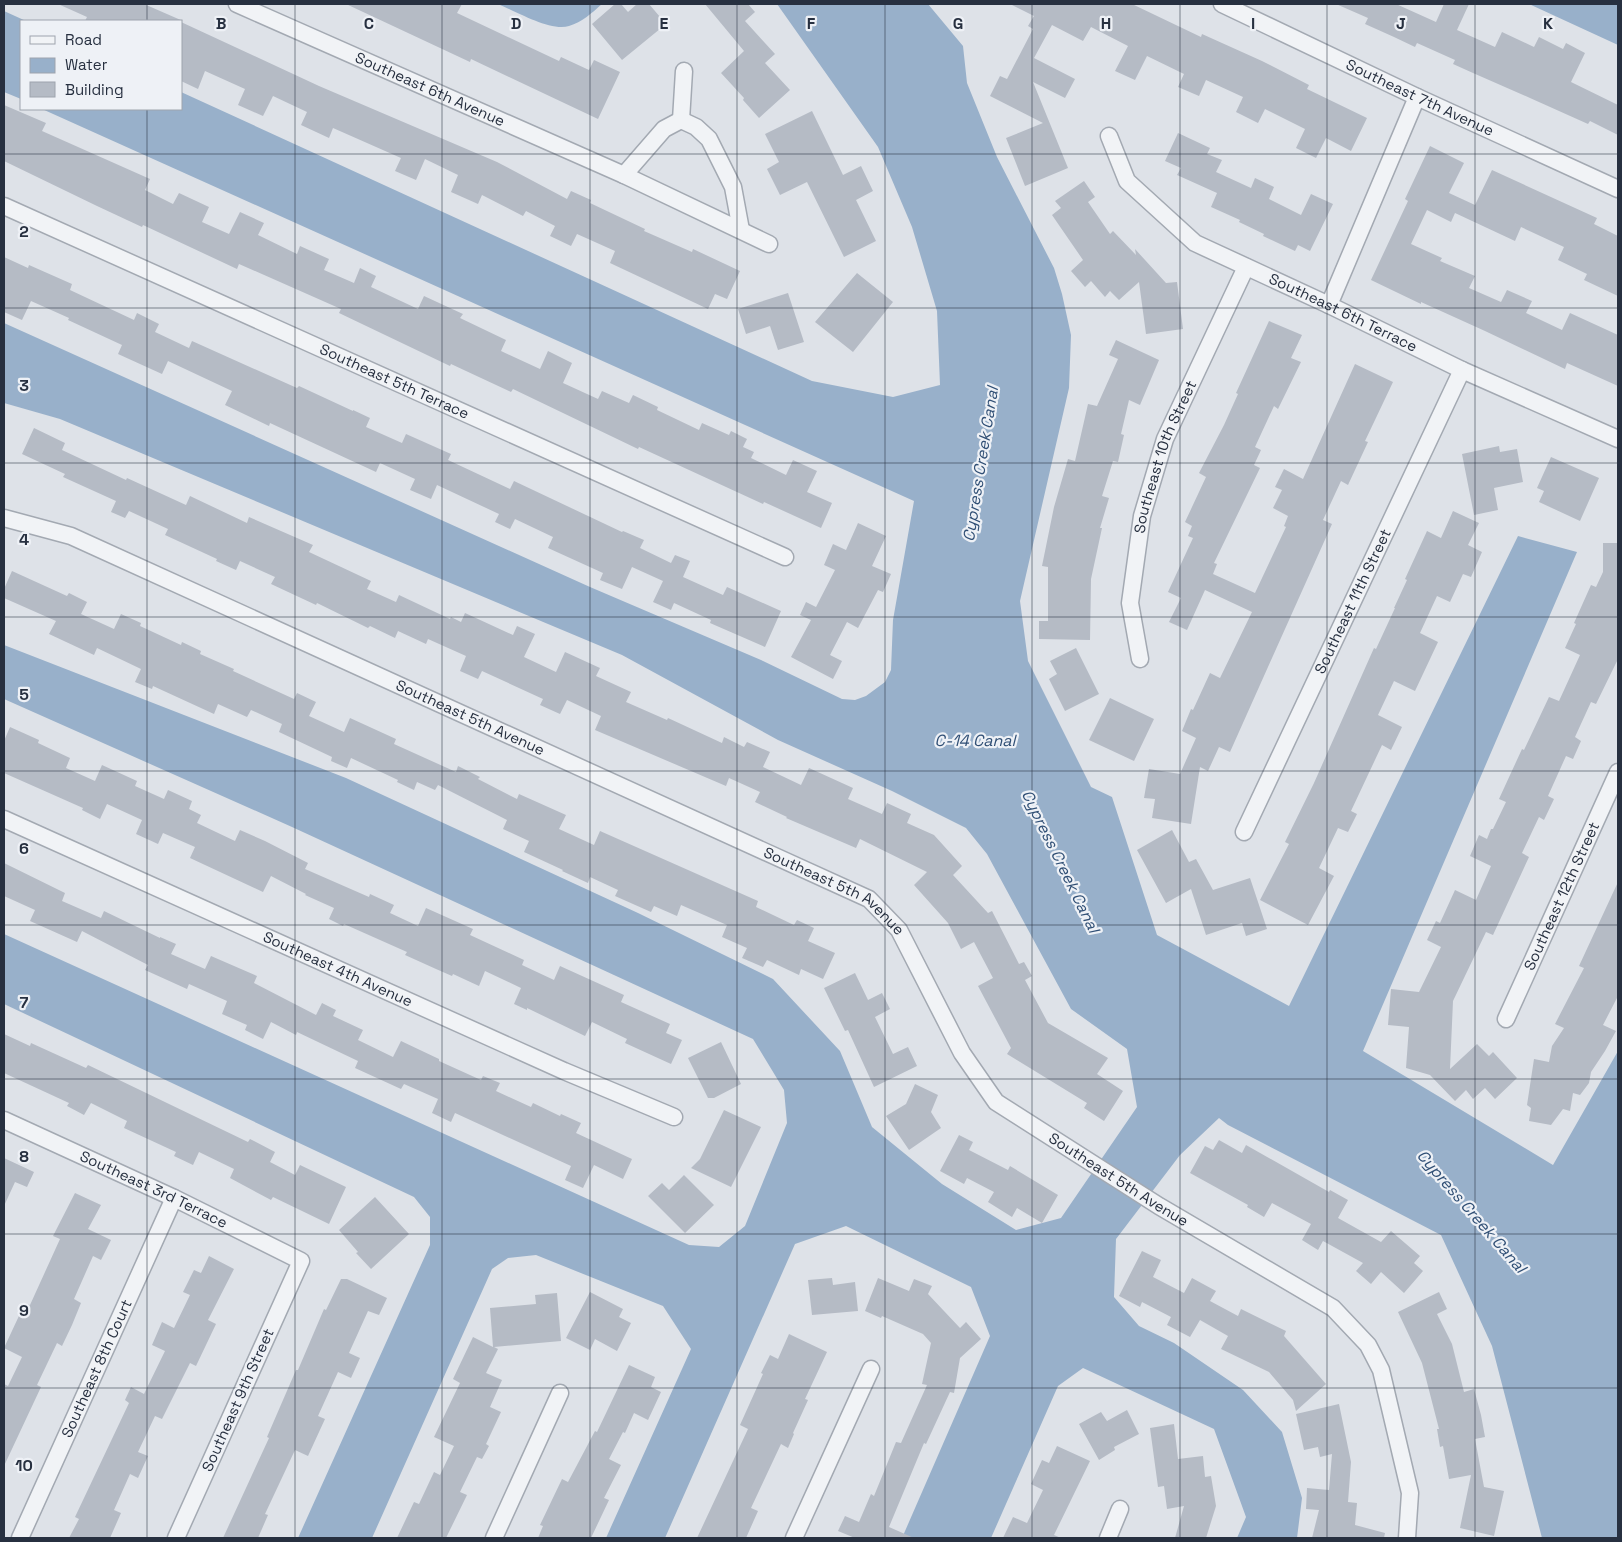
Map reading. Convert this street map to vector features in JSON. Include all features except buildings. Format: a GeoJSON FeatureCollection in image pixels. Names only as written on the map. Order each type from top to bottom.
{"type":"FeatureCollection","features":[{"type":"Feature","properties":{"kind":"street","name":"Southeast 6th Avenue"},"geometry":{"type":"LineString","coordinates":[[237,4],[624,175],[769,244]]}},
{"type":"Feature","properties":{"kind":"street","name":"Southeast 7th Avenue"},"geometry":{"type":"LineString","coordinates":[[1222,4],[1417,97],[1618,189]]}},
{"type":"Feature","properties":{"kind":"street"},"geometry":{"type":"LineString","coordinates":[[681,120],[684,71]]}},
{"type":"Feature","properties":{"kind":"street"},"geometry":{"type":"LineString","coordinates":[[1329,305],[1417,97]]}},
{"type":"Feature","properties":{"kind":"street"},"geometry":{"type":"LineString","coordinates":[[624,175],[664,129],[681,120]]}},
{"type":"Feature","properties":{"kind":"street"},"geometry":{"type":"LineString","coordinates":[[681,120],[696,127],[709,139],[733,187],[741,230]]}},
{"type":"Feature","properties":{"kind":"street","name":"Southeast 6th Terrace"},"geometry":{"type":"LineString","coordinates":[[1110,136],[1127,180],[1195,243],[1329,305],[1462,370],[1618,439]]}},
{"type":"Feature","properties":{"kind":"street","name":"Southeast 5th Terrace"},"geometry":{"type":"LineString","coordinates":[[4,206],[785,557]]}},
{"type":"Feature","properties":{"kind":"street","name":"Southeast 10th Street"},"geometry":{"type":"LineString","coordinates":[[1140,659],[1130,603],[1142,516],[1165,439],[1246,267]]}},
{"type":"Feature","properties":{"kind":"street","name":"Southeast 11th Street"},"geometry":{"type":"LineString","coordinates":[[1244,832],[1462,370]]}},
{"type":"Feature","properties":{"kind":"street","name":"Southeast 5th Avenue"},"geometry":{"type":"LineString","coordinates":[[4,518],[70,536],[869,899],[899,930],[962,1054],[996,1102],[1084,1160],[1159,1206],[1334,1308],[1368,1344],[1381,1370],[1410,1493],[1408,1535]]}},
{"type":"Feature","properties":{"kind":"street","name":"Southeast 12th Street"},"geometry":{"type":"LineString","coordinates":[[1506,1019],[1618,772]]}},
{"type":"Feature","properties":{"kind":"street","name":"Southeast 4th Avenue"},"geometry":{"type":"LineString","coordinates":[[4,819],[555,1067],[674,1117]]}},
{"type":"Feature","properties":{"kind":"street","name":"Southeast 3rd Terrace"},"geometry":{"type":"LineString","coordinates":[[4,1120],[174,1198],[302,1261]]}},
{"type":"Feature","properties":{"kind":"street","name":"Southeast 8th Court"},"geometry":{"type":"LineString","coordinates":[[20,1538],[174,1198]]}},
{"type":"Feature","properties":{"kind":"street","name":"Southeast 9th Street"},"geometry":{"type":"LineString","coordinates":[[176,1538],[302,1261]]}},
{"type":"Feature","properties":{"kind":"street"},"geometry":{"type":"LineString","coordinates":[[794,1538],[871,1369]]}},
{"type":"Feature","properties":{"kind":"street"},"geometry":{"type":"LineString","coordinates":[[494,1538],[560,1393]]}},
{"type":"Feature","properties":{"kind":"street"},"geometry":{"type":"LineString","coordinates":[[1108,1538],[1120,1509]]}},
{"type":"Feature","properties":{"kind":"water"},"geometry":{"type":"Polygon","coordinates":[[[498,4],[602,4],[578,22],[561,27],[543,24],[498,4]]]}},
{"type":"Feature","properties":{"kind":"water"},"geometry":{"type":"Polygon","coordinates":[[[777,4],[928,4],[963,46],[967,83],[997,157],[1054,268],[1071,335],[1069,388],[1020,601],[1028,661],[1091,787],[1112,797],[1157,935],[1289,1006],[1518,536],[1577,552],[1363,1051],[1553,1165],[1618,1051],[1618,1538],[1542,1538],[1492,1346],[1441,1235],[1228,1125],[1219,1118],[1180,1155],[1116,1239],[1114,1297],[1139,1326],[1174,1343],[1243,1390],[1282,1432],[1302,1498],[1297,1538],[1237,1538],[1246,1517],[1214,1429],[1083,1368],[1058,1386],[991,1538],[902,1538],[990,1336],[971,1287],[846,1226],[795,1244],[665,1538],[606,1538],[691,1349],[663,1306],[536,1255],[508,1258],[492,1269],[372,1538],[298,1538],[430,1245],[430,1217],[414,1197],[4,1004],[4,934],[689,1245],[719,1247],[745,1226],[787,1123],[784,1090],[753,1039],[292,827],[4,699],[4,645],[346,778],[638,913],[773,979],[840,1051],[872,1127],[942,1184],[1016,1230],[1061,1218],[1137,1107],[1127,1049],[1071,1009],[987,854],[966,828],[892,791],[778,740],[622,655],[60,419],[4,403],[4,323],[590,587],[761,660],[842,699],[855,700],[866,696],[885,682],[891,670],[893,620],[914,501],[44,110],[182,110],[182,92],[812,381],[893,397],[940,385],[937,311],[912,227],[878,147],[777,4]]]}},
{"type":"Feature","properties":{"kind":"water"},"geometry":{"type":"Polygon","coordinates":[[[1529,4],[1618,4],[1618,45],[1529,4]]]}},
{"type":"Feature","properties":{"kind":"water"},"geometry":{"type":"Polygon","coordinates":[[[4,11],[24,20],[20,20],[20,99],[4,92],[4,11]]]}},
{"type":"Feature","properties":{"kind":"water label","name":"Cypress Creek Canal"},"geometry":{"type":"Point","coordinates":[980,464]}},
{"type":"Feature","properties":{"kind":"water label","name":"C-14 Canal"},"geometry":{"type":"Point","coordinates":[975,740]}},
{"type":"Feature","properties":{"kind":"water label","name":"Cypress Creek Canal"},"geometry":{"type":"Point","coordinates":[1061,861]}},
{"type":"Feature","properties":{"kind":"water label","name":"Cypress Creek Canal"},"geometry":{"type":"Point","coordinates":[1472,1211]}}]}
